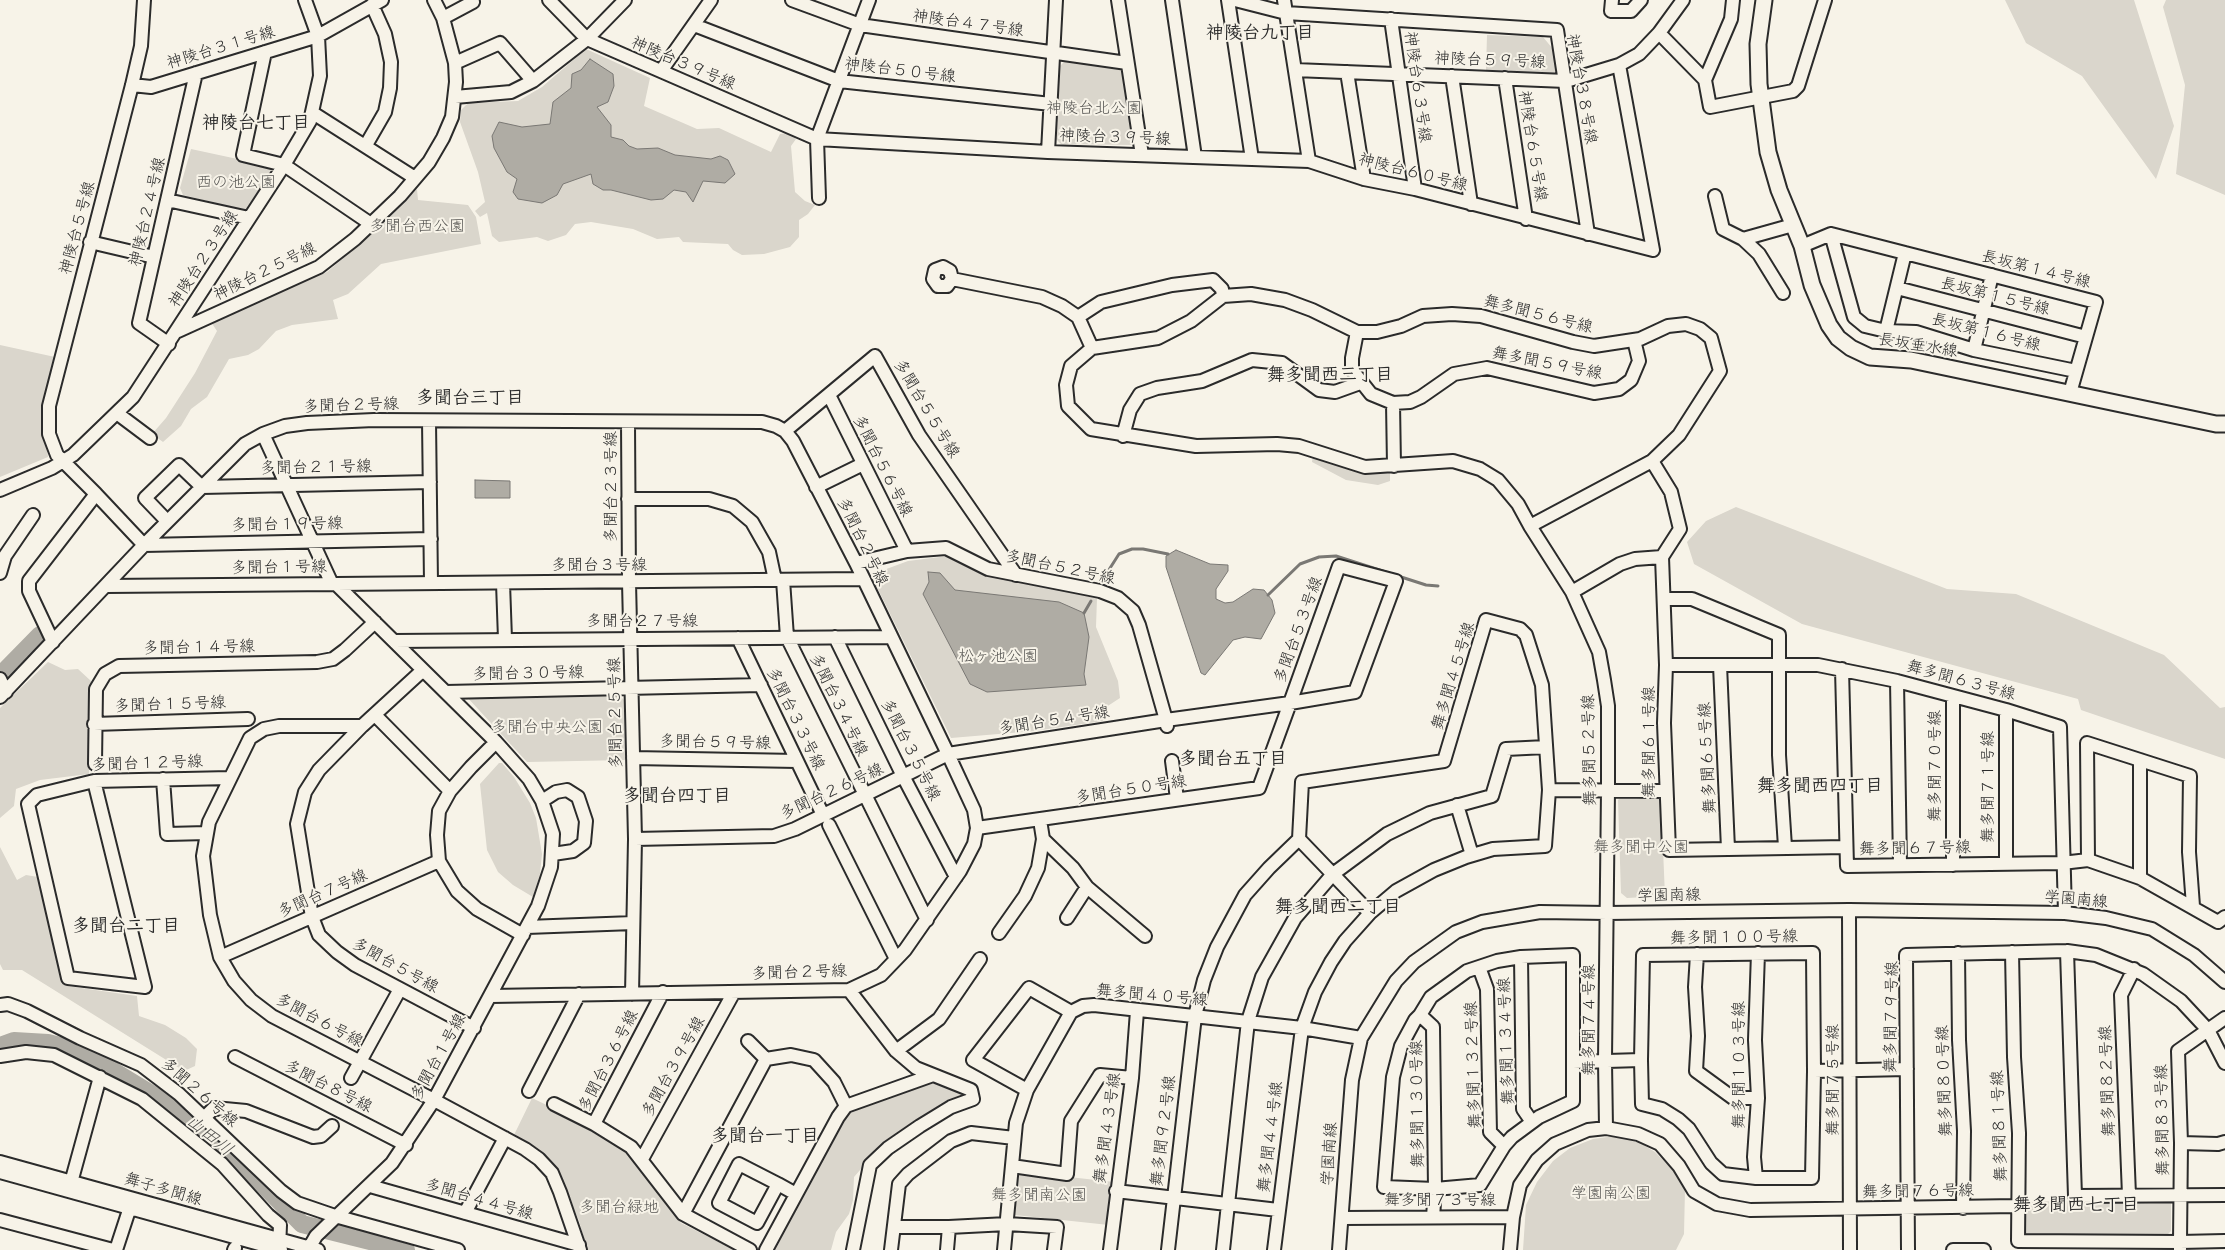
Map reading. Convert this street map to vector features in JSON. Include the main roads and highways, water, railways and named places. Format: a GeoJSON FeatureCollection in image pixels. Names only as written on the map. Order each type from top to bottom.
{"type":"FeatureCollection","features":[{"type":"Feature","properties":{"kind":"main road","name":"長坂垂水線"},"geometry":{"type":"LineString","coordinates":[[1764,0],[1758,44],[1761,99],[1768,152],[1802,246],[1812,285],[1829,325],[1838,338],[1851,348],[1870,356],[1911,360],[2216,424],[2225,424]]}},
{"type":"Feature","properties":{"kind":"waterway"},"geometry":{"type":"LineString","coordinates":[[1098,587],[1119,554],[1132,549],[1143,549],[1168,554]]}},
{"type":"Feature","properties":{"kind":"waterway"},"geometry":{"type":"LineString","coordinates":[[1268,595],[1300,564],[1319,557],[1336,556],[1426,585],[1438,586]]}},
{"type":"Feature","properties":{"kind":"waterway"},"geometry":{"type":"LineString","coordinates":[[1084,613],[1091,601]]}},
{"type":"Feature","properties":{"kind":"waterway"},"geometry":{"type":"LineString","coordinates":[[0,676],[40,635]]}},
{"type":"Feature","properties":{"kind":"waterway","name":"山田川"},"geometry":{"type":"LineString","coordinates":[[0,1046],[14,1041],[48,1043],[64,1047],[100,1063],[166,1103],[229,1150],[302,1224],[406,1250]]}},
{"type":"Feature","properties":{"kind":"district","name":"神陵台九丁目"},"geometry":{"type":"Point","coordinates":[1260,33]}},
{"type":"Feature","properties":{"kind":"district","name":"神陵台七丁目"},"geometry":{"type":"Point","coordinates":[256,123]}},
{"type":"Feature","properties":{"kind":"district","name":"舞多聞西三丁目"},"geometry":{"type":"Point","coordinates":[1330,375]}},
{"type":"Feature","properties":{"kind":"district","name":"多聞台三丁目"},"geometry":{"type":"Point","coordinates":[470,398]}},
{"type":"Feature","properties":{"kind":"district","name":"多聞台五丁目"},"geometry":{"type":"Point","coordinates":[1233,759]}},
{"type":"Feature","properties":{"kind":"district","name":"舞多聞西四丁目"},"geometry":{"type":"Point","coordinates":[1820,786]}},
{"type":"Feature","properties":{"kind":"district","name":"多聞台四丁目"},"geometry":{"type":"Point","coordinates":[677,796]}},
{"type":"Feature","properties":{"kind":"district","name":"舞多聞西二丁目"},"geometry":{"type":"Point","coordinates":[1338,907]}},
{"type":"Feature","properties":{"kind":"district","name":"多聞台二丁目"},"geometry":{"type":"Point","coordinates":[126,926]}},
{"type":"Feature","properties":{"kind":"district","name":"多聞台一丁目"},"geometry":{"type":"Point","coordinates":[765,1136]}},
{"type":"Feature","properties":{"kind":"district","name":"舞多聞西七丁目"},"geometry":{"type":"Point","coordinates":[2076,1205]}},
{"type":"Feature","properties":{"kind":"park label","name":"神陵台北公園"},"geometry":{"type":"Point","coordinates":[1094,109]}},
{"type":"Feature","properties":{"kind":"park label","name":"西の池公園"},"geometry":{"type":"Point","coordinates":[236,183]}},
{"type":"Feature","properties":{"kind":"park label","name":"多聞台西公園"},"geometry":{"type":"Point","coordinates":[417,227]}},
{"type":"Feature","properties":{"kind":"park label","name":"松ヶ池公園"},"geometry":{"type":"Point","coordinates":[998,657]}},
{"type":"Feature","properties":{"kind":"park label","name":"多聞台中央公園"},"geometry":{"type":"Point","coordinates":[547,728]}},
{"type":"Feature","properties":{"kind":"park label","name":"舞多聞中公園"},"geometry":{"type":"Point","coordinates":[1641,848]}},
{"type":"Feature","properties":{"kind":"park label","name":"学園南公園"},"geometry":{"type":"Point","coordinates":[1611,1194]}},
{"type":"Feature","properties":{"kind":"park label","name":"舞多聞南公園"},"geometry":{"type":"Point","coordinates":[1039,1196]}},
{"type":"Feature","properties":{"kind":"park label","name":"多聞台緑地"},"geometry":{"type":"Point","coordinates":[619,1208]}}]}
